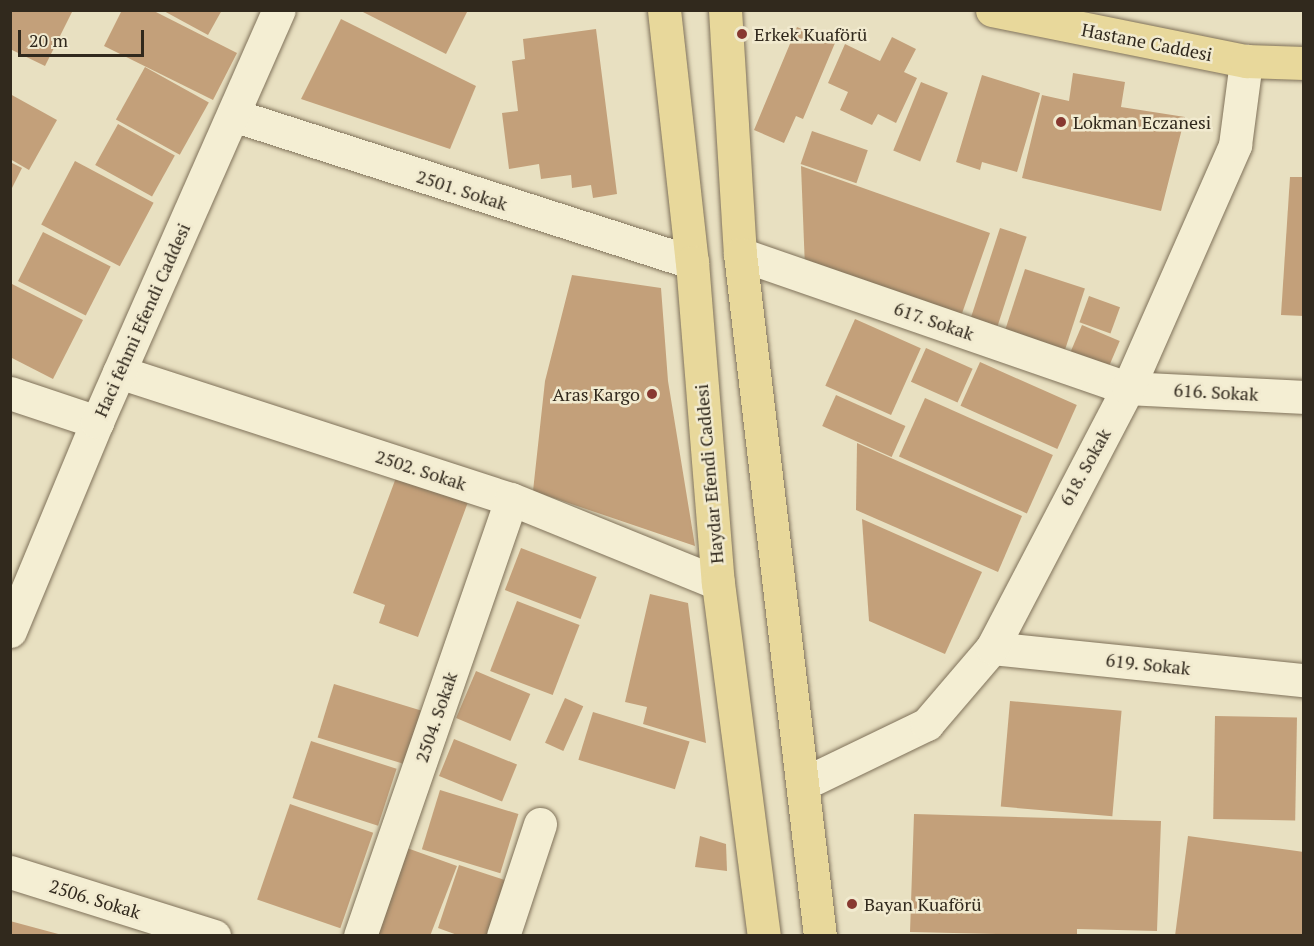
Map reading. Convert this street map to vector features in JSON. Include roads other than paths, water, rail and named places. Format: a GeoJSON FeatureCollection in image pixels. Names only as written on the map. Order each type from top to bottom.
{"type":"FeatureCollection","features":[{"type":"Feature","properties":{"kind":"main road","name":"Haydar Efendi Caddesi"},"geometry":{"type":"LineString","coordinates":[[664,10],[692,262],[718,583],[764,936]]}},
{"type":"Feature","properties":{"kind":"main road"},"geometry":{"type":"LineString","coordinates":[[725,10],[740,254],[820,936]]}},
{"type":"Feature","properties":{"kind":"main road","name":"Hastane Caddesi"},"geometry":{"type":"LineString","coordinates":[[1009,13],[1246,61],[1304,63]]}},
{"type":"Feature","properties":{"kind":"street","name":"Haci fehmi Efendi Caddesi"},"geometry":{"type":"LineString","coordinates":[[10,632],[97,422],[279,10]]}},
{"type":"Feature","properties":{"kind":"street","name":"618. Sokak"},"geometry":{"type":"LineString","coordinates":[[803,784],[927,724],[992,648],[1128,388],[1236,145],[1246,61]]}},
{"type":"Feature","properties":{"kind":"street","name":"2501. Sokak"},"geometry":{"type":"LineString","coordinates":[[233,115],[692,262]]}},
{"type":"Feature","properties":{"kind":"street","name":"617. Sokak"},"geometry":{"type":"LineString","coordinates":[[740,254],[1128,388]]}},
{"type":"Feature","properties":{"kind":"street","name":"2502. Sokak"},"geometry":{"type":"LineString","coordinates":[[119,372],[511,499],[718,583]]}},
{"type":"Feature","properties":{"kind":"street","name":"616. Sokak"},"geometry":{"type":"LineString","coordinates":[[1128,388],[1304,396]]}},
{"type":"Feature","properties":{"kind":"street"},"geometry":{"type":"LineString","coordinates":[[10,393],[97,422]]}},
{"type":"Feature","properties":{"kind":"street","name":"2504. Sokak"},"geometry":{"type":"LineString","coordinates":[[360,936],[511,499]]}},
{"type":"Feature","properties":{"kind":"street","name":"619. Sokak"},"geometry":{"type":"LineString","coordinates":[[992,648],[1304,680]]}},
{"type":"Feature","properties":{"kind":"street"},"geometry":{"type":"LineString","coordinates":[[503,936],[540,824]]}},
{"type":"Feature","properties":{"kind":"street","name":"2506. Sokak"},"geometry":{"type":"LineString","coordinates":[[10,872],[214,936]]}},
{"type":"Feature","properties":{"kind":"place","name":"Erkek Kuaförü"},"geometry":{"type":"Point","coordinates":[742,34]}},
{"type":"Feature","properties":{"kind":"place","name":"Lokman Eczanesi"},"geometry":{"type":"Point","coordinates":[1061,122]}},
{"type":"Feature","properties":{"kind":"place","name":"Aras Kargo"},"geometry":{"type":"Point","coordinates":[652,394]}},
{"type":"Feature","properties":{"kind":"place","name":"Bayan Kuaförü"},"geometry":{"type":"Point","coordinates":[852,904]}}]}
